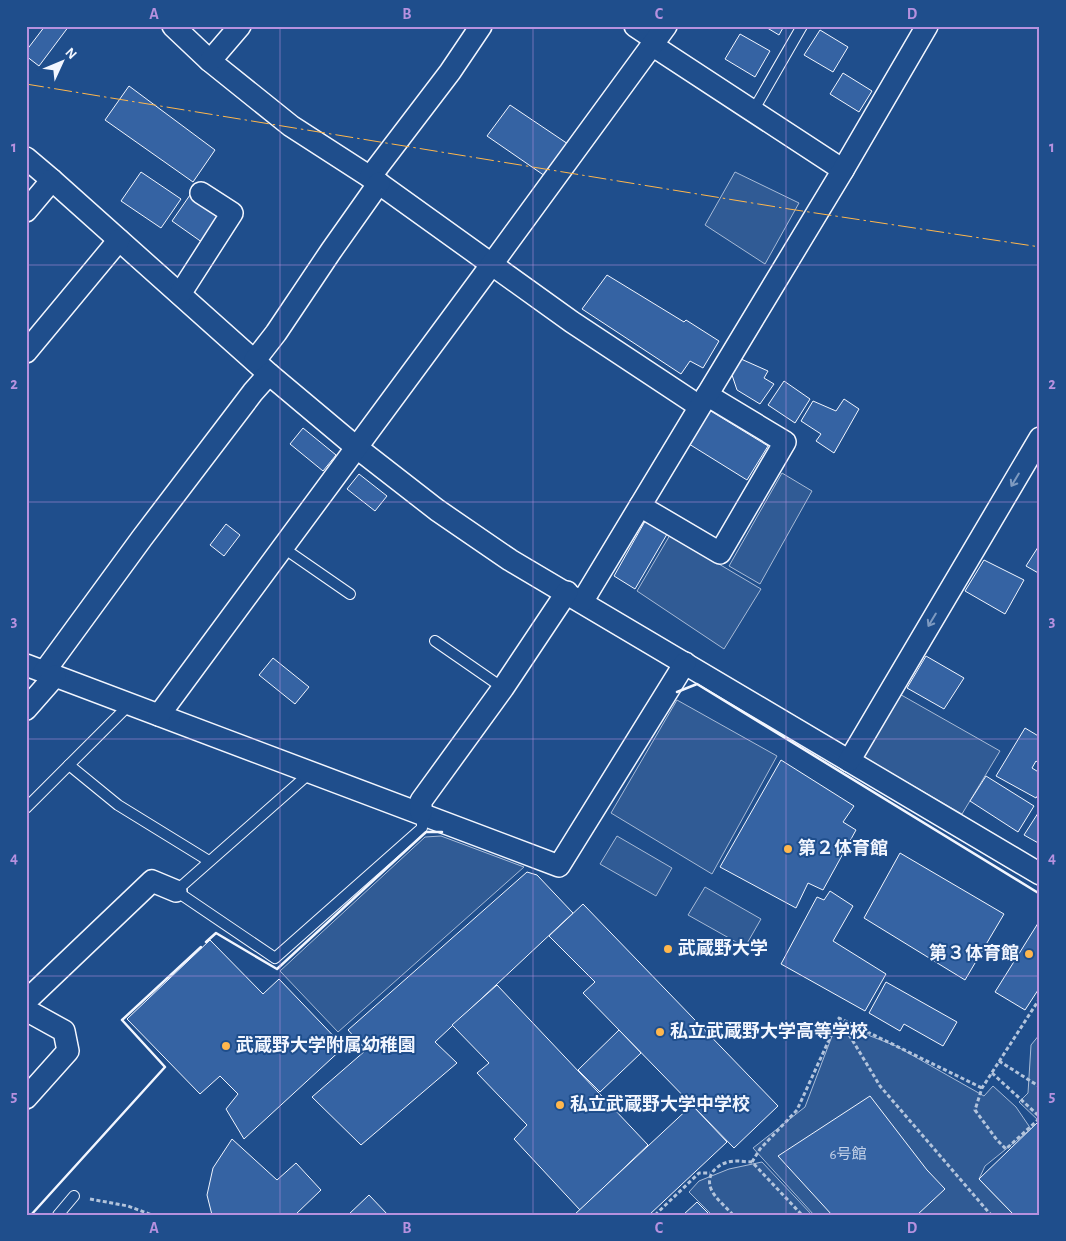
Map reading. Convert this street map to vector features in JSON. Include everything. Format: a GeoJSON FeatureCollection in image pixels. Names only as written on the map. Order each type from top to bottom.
{"type":"FeatureCollection","features":[{"type":"Feature","properties":{"kind":"street"},"geometry":{"type":"LineString","coordinates":[[173,26],[210,60],[291,126],[375,180],[572,322],[703,400],[785,442],[720,553],[640,506]]}},
{"type":"Feature","properties":{"kind":"street"},"geometry":{"type":"LineString","coordinates":[[210,60],[240,26]]}},
{"type":"Feature","properties":{"kind":"street"},"geometry":{"type":"LineString","coordinates":[[26,709],[42,671],[253,392],[276,333],[331,251],[375,180],[480,26]]}},
{"type":"Feature","properties":{"kind":"street"},"geometry":{"type":"LineString","coordinates":[[635,26],[658,37],[753,111],[843,170]]}},
{"type":"Feature","properties":{"kind":"street"},"geometry":{"type":"LineString","coordinates":[[422,813],[421,801],[503,688],[574,597],[640,506],[843,170],[927,26]]}},
{"type":"Feature","properties":{"kind":"street"},"geometry":{"type":"LineString","coordinates":[[159,715],[658,37]]}},
{"type":"Feature","properties":{"kind":"street"},"geometry":{"type":"LineString","coordinates":[[26,158],[262,367],[356,447],[445,515],[510,560],[1040,874]]}},
{"type":"Feature","properties":{"kind":"street"},"geometry":{"type":"LineString","coordinates":[[26,211],[52,180]]}},
{"type":"Feature","properties":{"kind":"street"},"geometry":{"type":"LineString","coordinates":[[180,294],[232,213],[201,193]]}},
{"type":"Feature","properties":{"kind":"street"},"geometry":{"type":"LineString","coordinates":[[26,352],[119,240]]}},
{"type":"Feature","properties":{"kind":"street"},"geometry":{"type":"LineString","coordinates":[[850,761],[1040,438]]}},
{"type":"Feature","properties":{"kind":"street"},"geometry":{"type":"LineString","coordinates":[[42,671],[559,866],[685,663]]}},
{"type":"Feature","properties":{"kind":"street"},"geometry":{"type":"LineString","coordinates":[[26,1001],[152,881],[176,891]]}},
{"type":"Feature","properties":{"kind":"street"},"geometry":{"type":"LineString","coordinates":[[26,1010],[64,1031],[68,1051],[26,1098]]}},
{"type":"Feature","properties":{"kind":"lane"},"geometry":{"type":"LineString","coordinates":[[753,111],[802,26]]}},
{"type":"Feature","properties":{"kind":"lane"},"geometry":{"type":"LineString","coordinates":[[282,547],[350,594]]}},
{"type":"Feature","properties":{"kind":"lane"},"geometry":{"type":"LineString","coordinates":[[435,642],[503,688]]}},
{"type":"Feature","properties":{"kind":"lane"},"geometry":{"type":"LineString","coordinates":[[26,808],[131,704]]}},
{"type":"Feature","properties":{"kind":"lane"},"geometry":{"type":"LineString","coordinates":[[69,765],[118,805],[209,860]]}},
{"type":"Feature","properties":{"kind":"lane"},"geometry":{"type":"LineString","coordinates":[[311,772],[176,891],[275,958],[422,828],[422,813]]}},
{"type":"Feature","properties":{"kind":"lane"},"geometry":{"type":"LineString","coordinates":[[58,1215],[74,1196]]}},
{"type":"Feature","properties":{"kind":"path"},"geometry":{"type":"LineString","coordinates":[[992,1073],[1040,1118],[1006,1149],[975,1110],[982,1088],[1040,998]]}},
{"type":"Feature","properties":{"kind":"path"},"geometry":{"type":"LineString","coordinates":[[839,1018],[982,1088]]}},
{"type":"Feature","properties":{"kind":"path"},"geometry":{"type":"LineString","coordinates":[[752,1162],[760,1149],[797,1110],[839,1018]]}},
{"type":"Feature","properties":{"kind":"path"},"geometry":{"type":"LineString","coordinates":[[839,1018],[880,1086],[991,1215]]}},
{"type":"Feature","properties":{"kind":"path"},"geometry":{"type":"LineString","coordinates":[[999,1061],[1040,1087]]}},
{"type":"Feature","properties":{"kind":"path"},"geometry":{"type":"LineString","coordinates":[[655,1215],[699,1173],[710,1173],[725,1163],[735,1161],[752,1162],[802,1215]]}},
{"type":"Feature","properties":{"kind":"path"},"geometry":{"type":"LineString","coordinates":[[710,1173],[711,1189],[733,1215]]}},
{"type":"Feature","properties":{"kind":"path"},"geometry":{"type":"LineString","coordinates":[[74,1196],[128,1206],[152,1215]]}},
{"type":"Feature","properties":{"kind":"shaded area"},"geometry":{"type":"Polygon","coordinates":[[[735,172],[799,203],[765,264],[705,225],[735,172]]]}},
{"type":"Feature","properties":{"kind":"shaded area"},"geometry":{"type":"Polygon","coordinates":[[[782,473],[812,491],[760,584],[729,566],[782,473]]]}},
{"type":"Feature","properties":{"kind":"shaded area"},"geometry":{"type":"Polygon","coordinates":[[[670,535],[761,589],[724,649],[637,591],[670,535]]]}},
{"type":"Feature","properties":{"kind":"shaded area"},"geometry":{"type":"Polygon","coordinates":[[[896,692],[1000,751],[962,814],[860,755],[896,692]]]}},
{"type":"Feature","properties":{"kind":"shaded area"},"geometry":{"type":"Polygon","coordinates":[[[677,700],[777,756],[712,874],[611,813],[677,700]]]}},
{"type":"Feature","properties":{"kind":"shaded area"},"geometry":{"type":"Polygon","coordinates":[[[441,836],[524,867],[338,1032],[280,971],[425,837],[441,836]]]}},
{"type":"Feature","properties":{"kind":"shaded area"},"geometry":{"type":"Polygon","coordinates":[[[617,836],[672,868],[656,896],[600,864],[617,836]]]}},
{"type":"Feature","properties":{"kind":"shaded area"},"geometry":{"type":"Polygon","coordinates":[[[705,887],[761,919],[745,947],[688,915],[705,887]]]}},
{"type":"Feature","properties":{"kind":"shaded area"},"geometry":{"type":"Polygon","coordinates":[[[837,1023],[896,1046],[984,1096],[993,1086],[1016,1107],[1031,1129],[985,1166],[979,1179],[1014,1215],[814,1215],[753,1148],[805,1107],[837,1023]]]}},
{"type":"Feature","properties":{"kind":"shaded area"},"geometry":{"type":"Polygon","coordinates":[[[1040,1034],[1040,1122],[1019,1102],[1028,1093],[1031,1045],[1040,1034]]]}},
{"type":"Feature","properties":{"kind":"shaded area"},"geometry":{"type":"Polygon","coordinates":[[[762,1162],[812,1215],[712,1215],[689,1192],[699,1181],[729,1169],[762,1162]]]}},
{"type":"Feature","properties":{"kind":"building"},"geometry":{"type":"Polygon","coordinates":[[[45,26],[69,26],[39,66],[26,56],[26,51],[45,26]]]}},
{"type":"Feature","properties":{"kind":"building"},"geometry":{"type":"Polygon","coordinates":[[[764,26],[784,26],[779,35],[764,26]]]}},
{"type":"Feature","properties":{"kind":"building"},"geometry":{"type":"Polygon","coordinates":[[[820,30],[848,47],[833,72],[804,55],[820,30]]]}},
{"type":"Feature","properties":{"kind":"building"},"geometry":{"type":"Polygon","coordinates":[[[740,34],[770,51],[755,77],[725,59],[740,34]]]}},
{"type":"Feature","properties":{"kind":"building"},"geometry":{"type":"Polygon","coordinates":[[[843,73],[872,91],[859,112],[830,94],[843,73]]]}},
{"type":"Feature","properties":{"kind":"building"},"geometry":{"type":"Polygon","coordinates":[[[129,86],[215,150],[193,182],[105,120],[129,86]]]}},
{"type":"Feature","properties":{"kind":"building"},"geometry":{"type":"Polygon","coordinates":[[[510,105],[568,144],[545,176],[487,136],[510,105]]]}},
{"type":"Feature","properties":{"kind":"building"},"geometry":{"type":"Polygon","coordinates":[[[141,172],[181,199],[161,228],[121,201],[141,172]]]}},
{"type":"Feature","properties":{"kind":"building"},"geometry":{"type":"Polygon","coordinates":[[[190,195],[224,217],[206,245],[172,221],[190,195]]]}},
{"type":"Feature","properties":{"kind":"building"},"geometry":{"type":"Polygon","coordinates":[[[607,275],[719,341],[703,368],[690,361],[681,374],[582,309],[607,275]]]}},
{"type":"Feature","properties":{"kind":"building"},"geometry":{"type":"Polygon","coordinates":[[[741,359],[768,371],[764,378],[774,384],[760,404],[737,390],[732,375],[741,359]]]}},
{"type":"Feature","properties":{"kind":"building"},"geometry":{"type":"Polygon","coordinates":[[[784,381],[810,399],[795,423],[768,405],[784,381]]]}},
{"type":"Feature","properties":{"kind":"building"},"geometry":{"type":"Polygon","coordinates":[[[844,399],[859,409],[834,453],[816,441],[821,434],[801,421],[813,401],[836,411],[844,399]]]}},
{"type":"Feature","properties":{"kind":"building"},"geometry":{"type":"Polygon","coordinates":[[[709,410],[768,446],[747,480],[689,444],[709,410]]]}},
{"type":"Feature","properties":{"kind":"building"},"geometry":{"type":"Polygon","coordinates":[[[303,428],[336,455],[323,471],[290,444],[303,428]]]}},
{"type":"Feature","properties":{"kind":"building"},"geometry":{"type":"Polygon","coordinates":[[[359,474],[387,496],[375,511],[347,489],[359,474]]]}},
{"type":"Feature","properties":{"kind":"building"},"geometry":{"type":"Polygon","coordinates":[[[648,516],[670,529],[635,589],[614,576],[648,516]]]}},
{"type":"Feature","properties":{"kind":"building"},"geometry":{"type":"Polygon","coordinates":[[[226,524],[240,535],[224,556],[210,545],[226,524]]]}},
{"type":"Feature","properties":{"kind":"building"},"geometry":{"type":"Polygon","coordinates":[[[1040,544],[1040,574],[1026,566],[1040,544]]]}},
{"type":"Feature","properties":{"kind":"building"},"geometry":{"type":"Polygon","coordinates":[[[984,560],[1024,580],[1005,614],[965,591],[984,560]]]}},
{"type":"Feature","properties":{"kind":"building"},"geometry":{"type":"Polygon","coordinates":[[[926,656],[964,678],[944,709],[907,688],[926,656]]]}},
{"type":"Feature","properties":{"kind":"building"},"geometry":{"type":"Polygon","coordinates":[[[273,658],[309,687],[295,704],[259,675],[273,658]]]}},
{"type":"Feature","properties":{"kind":"building"},"geometry":{"type":"Polygon","coordinates":[[[1025,728],[1040,737],[1040,764],[1036,761],[1032,768],[1040,773],[1040,792],[1036,798],[996,776],[1025,728]]]}},
{"type":"Feature","properties":{"kind":"building","name":"第２体育館"},"geometry":{"type":"Polygon","coordinates":[[[781,760],[854,806],[843,822],[856,830],[823,890],[808,883],[796,908],[720,867],[781,760]]]}},
{"type":"Feature","properties":{"kind":"building"},"geometry":{"type":"Polygon","coordinates":[[[986,776],[1034,806],[1018,832],[970,801],[986,776]]]}},
{"type":"Feature","properties":{"kind":"building"},"geometry":{"type":"Polygon","coordinates":[[[1040,810],[1040,844],[1024,835],[1040,810]]]}},
{"type":"Feature","properties":{"kind":"building"},"geometry":{"type":"Polygon","coordinates":[[[900,853],[1004,914],[965,980],[864,918],[900,853]]]}},
{"type":"Feature","properties":{"kind":"building"},"geometry":{"type":"Polygon","coordinates":[[[527,872],[537,875],[573,913],[435,1042],[457,1063],[361,1145],[312,1097],[366,1050],[348,1030],[527,872]]]}},
{"type":"Feature","properties":{"kind":"building"},"geometry":{"type":"Polygon","coordinates":[[[830,891],[853,906],[833,941],[886,974],[865,1011],[781,964],[817,897],[824,900],[830,891]]]}},
{"type":"Feature","properties":{"kind":"building"},"geometry":{"type":"Polygon","coordinates":[[[583,904],[778,1106],[734,1148],[583,993],[595,982],[549,936],[583,904]]]}},
{"type":"Feature","properties":{"kind":"building","name":"第３体育館"},"geometry":{"type":"Polygon","coordinates":[[[1040,920],[1040,987],[1025,1010],[995,992],[1040,920]]]}},
{"type":"Feature","properties":{"kind":"building"},"geometry":{"type":"Polygon","coordinates":[[[210,940],[263,994],[279,979],[344,1047],[244,1139],[226,1109],[238,1094],[220,1076],[200,1094],[127,1019],[210,940]]]}},
{"type":"Feature","properties":{"kind":"building"},"geometry":{"type":"Polygon","coordinates":[[[886,982],[957,1022],[943,1046],[904,1024],[900,1031],[869,1013],[886,982]]]}},
{"type":"Feature","properties":{"kind":"building"},"geometry":{"type":"Polygon","coordinates":[[[497,985],[648,1145],[580,1210],[514,1139],[527,1125],[477,1073],[489,1063],[452,1025],[497,985]]]}},
{"type":"Feature","properties":{"kind":"building"},"geometry":{"type":"Polygon","coordinates":[[[619,1030],[641,1053],[600,1092],[578,1070],[619,1030]]]}},
{"type":"Feature","properties":{"kind":"building"},"geometry":{"type":"Polygon","coordinates":[[[870,1096],[927,1170],[945,1189],[917,1215],[832,1215],[778,1156],[870,1096]]]}},
{"type":"Feature","properties":{"kind":"building"},"geometry":{"type":"Polygon","coordinates":[[[692,1105],[727,1142],[649,1215],[574,1215],[692,1105]]]}},
{"type":"Feature","properties":{"kind":"building"},"geometry":{"type":"Polygon","coordinates":[[[1039,1121],[1040,1215],[1014,1215],[979,1179],[1039,1121]]]}},
{"type":"Feature","properties":{"kind":"building"},"geometry":{"type":"Polygon","coordinates":[[[232,1139],[277,1180],[296,1163],[321,1190],[295,1215],[212,1215],[207,1195],[213,1168],[232,1139]]]}},
{"type":"Feature","properties":{"kind":"building"},"geometry":{"type":"Polygon","coordinates":[[[369,1195],[388,1215],[348,1215],[369,1195]]]}},
{"type":"Feature","properties":{"kind":"building"},"geometry":{"type":"Polygon","coordinates":[[[697,1202],[710,1215],[683,1215],[697,1202]]]}},
{"type":"Feature","properties":{"kind":"wall"},"geometry":{"type":"LineString","coordinates":[[677,692],[697,684],[1040,894]]}},
{"type":"Feature","properties":{"kind":"wall"},"geometry":{"type":"LineString","coordinates":[[206,942],[216,933],[277,969],[426,832],[442,832]]}},
{"type":"Feature","properties":{"kind":"wall"},"geometry":{"type":"LineString","coordinates":[[31,1215],[165,1067],[122,1020],[201,947]]}},
{"type":"Feature","properties":{"kind":"power"},"geometry":{"type":"LineString","coordinates":[[26,84],[789,209],[1040,247]]}},
{"type":"Feature","properties":{"kind":"place","name":"第２体育館"},"geometry":{"type":"Point","coordinates":[788,849]}},
{"type":"Feature","properties":{"kind":"place","name":"武蔵野大学"},"geometry":{"type":"Point","coordinates":[668,949]}},
{"type":"Feature","properties":{"kind":"place","name":"第３体育館"},"geometry":{"type":"Point","coordinates":[1029,954]}},
{"type":"Feature","properties":{"kind":"place","name":"私立武蔵野大学高等学校"},"geometry":{"type":"Point","coordinates":[660,1032]}},
{"type":"Feature","properties":{"kind":"place","name":"武蔵野大学附属幼稚園"},"geometry":{"type":"Point","coordinates":[226,1046]}},
{"type":"Feature","properties":{"kind":"place","name":"私立武蔵野大学中学校"},"geometry":{"type":"Point","coordinates":[560,1105]}}]}
